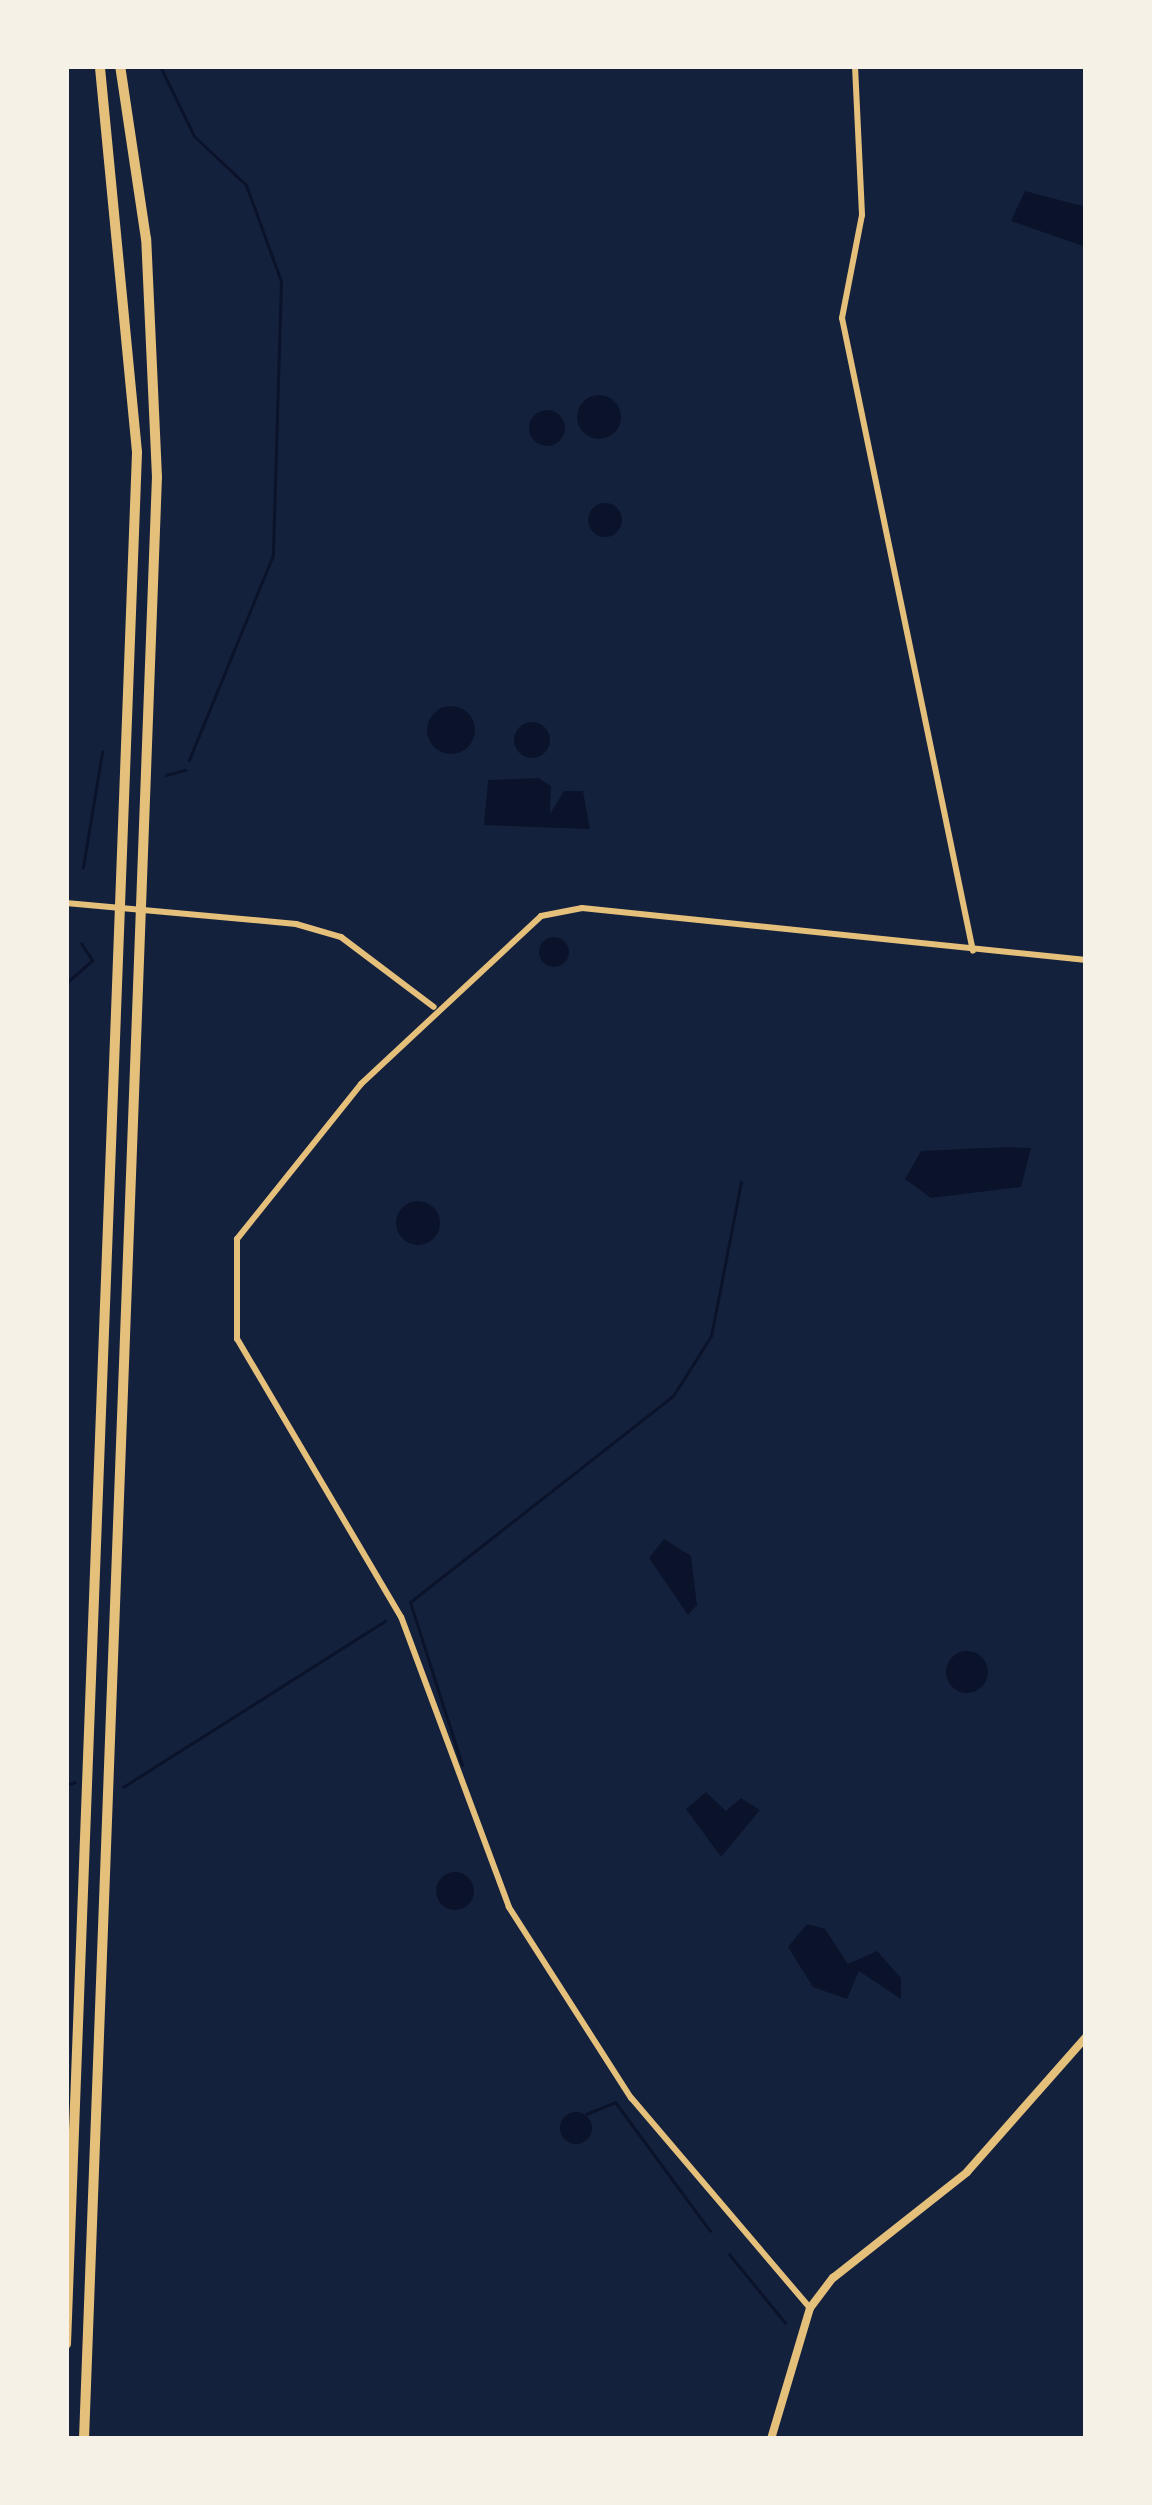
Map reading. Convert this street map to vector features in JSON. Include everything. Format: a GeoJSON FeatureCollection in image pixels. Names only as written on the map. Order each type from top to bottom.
{"type":"FeatureCollection","features":[{"type":"Feature","properties":{"kind":"highway"},"geometry":{"type":"LineString","coordinates":[[66,2344],[136,474],[131,322],[100,66]]}},
{"type":"Feature","properties":{"kind":"highway"},"geometry":{"type":"LineString","coordinates":[[84,2439],[157,477],[146,239],[120,66]]}},
{"type":"Feature","properties":{"kind":"street"},"geometry":{"type":"LineString","coordinates":[[855,66],[862,215],[842,318],[973,952]]}},
{"type":"Feature","properties":{"kind":"street"},"geometry":{"type":"LineString","coordinates":[[68,903],[190,907],[341,937],[434,1007]]}},
{"type":"Feature","properties":{"kind":"street"},"geometry":{"type":"LineString","coordinates":[[810,2308],[631,2098],[509,1907],[401,1617],[238,1339],[237,1239],[255,1204],[434,1007],[541,916],[582,908],[973,952],[1086,960]]}},
{"type":"Feature","properties":{"kind":"street"},"geometry":{"type":"LineString","coordinates":[[771,2439],[810,2308],[967,2172],[1086,2037]]}},
{"type":"Feature","properties":{"kind":"water"},"geometry":{"type":"Polygon","coordinates":[[[1025,191],[1086,207],[1086,247],[1011,221],[1025,191]]]}},
{"type":"Feature","properties":{"kind":"water"},"geometry":{"type":"Polygon","coordinates":[[[599,395],[614,402],[621,417],[614,432],[599,439],[584,432],[577,417],[584,402],[599,395]]]}},
{"type":"Feature","properties":{"kind":"water"},"geometry":{"type":"Polygon","coordinates":[[[547,410],[560,415],[565,428],[560,441],[547,446],[534,441],[529,428],[534,415],[547,410]]]}},
{"type":"Feature","properties":{"kind":"water"},"geometry":{"type":"Polygon","coordinates":[[[605,503],[617,508],[622,520],[617,532],[605,537],[593,532],[588,520],[593,508],[605,503]]]}},
{"type":"Feature","properties":{"kind":"water"},"geometry":{"type":"Polygon","coordinates":[[[451,706],[468,713],[475,730],[468,747],[451,754],[434,747],[427,730],[434,713],[451,706]]]}},
{"type":"Feature","properties":{"kind":"water"},"geometry":{"type":"Polygon","coordinates":[[[532,722],[545,727],[550,740],[545,753],[532,758],[519,753],[514,740],[519,727],[532,722]]]}},
{"type":"Feature","properties":{"kind":"water"},"geometry":{"type":"Polygon","coordinates":[[[538,778],[551,786],[550,814],[564,791],[583,791],[590,829],[484,825],[488,780],[538,778]]]}},
{"type":"Feature","properties":{"kind":"water"},"geometry":{"type":"Polygon","coordinates":[[[554,937],[565,941],[569,952],[565,963],[554,967],[543,963],[539,952],[543,941],[554,937]]]}},
{"type":"Feature","properties":{"kind":"water"},"geometry":{"type":"Polygon","coordinates":[[[1031,1148],[1021,1187],[931,1198],[905,1179],[921,1151],[1031,1148]]]}},
{"type":"Feature","properties":{"kind":"water"},"geometry":{"type":"Polygon","coordinates":[[[418,1201],[433,1208],[440,1223],[433,1238],[418,1245],[403,1238],[396,1223],[403,1208],[418,1201]]]}},
{"type":"Feature","properties":{"kind":"water"},"geometry":{"type":"Polygon","coordinates":[[[664,1539],[691,1556],[697,1605],[688,1615],[649,1558],[664,1539]]]}},
{"type":"Feature","properties":{"kind":"water"},"geometry":{"type":"Polygon","coordinates":[[[967,1651],[982,1657],[988,1672],[982,1687],[967,1693],[952,1687],[946,1672],[952,1657],[967,1651]]]}},
{"type":"Feature","properties":{"kind":"water"},"geometry":{"type":"Polygon","coordinates":[[[706,1792],[726,1811],[741,1798],[760,1810],[721,1857],[686,1809],[706,1792]]]}},
{"type":"Feature","properties":{"kind":"water"},"geometry":{"type":"Polygon","coordinates":[[[455,1872],[468,1878],[474,1891],[468,1904],[455,1910],[442,1904],[436,1891],[442,1878],[455,1872]]]}},
{"type":"Feature","properties":{"kind":"water"},"geometry":{"type":"Polygon","coordinates":[[[807,1924],[825,1929],[848,1964],[877,1951],[901,1978],[901,1999],[859,1971],[847,1999],[813,1987],[788,1947],[807,1924]]]}},
{"type":"Feature","properties":{"kind":"water"},"geometry":{"type":"Polygon","coordinates":[[[576,2112],[588,2116],[592,2128],[588,2140],[576,2144],[564,2140],[560,2128],[564,2116],[576,2112]]]}},
{"type":"Feature","properties":{"kind":"waterway"},"geometry":{"type":"LineString","coordinates":[[160,66],[194,136],[246,185],[281,281],[273,555],[189,760]]}},
{"type":"Feature","properties":{"kind":"waterway"},"geometry":{"type":"LineString","coordinates":[[83,867],[102,752]]}},
{"type":"Feature","properties":{"kind":"waterway"},"geometry":{"type":"LineString","coordinates":[[166,775],[185,770]]}},
{"type":"Feature","properties":{"kind":"waterway"},"geometry":{"type":"LineString","coordinates":[[66,983],[92,960],[81,943]]}},
{"type":"Feature","properties":{"kind":"waterway"},"geometry":{"type":"LineString","coordinates":[[462,1765],[410,1602],[673,1396],[711,1336],[741,1182]]}},
{"type":"Feature","properties":{"kind":"waterway"},"geometry":{"type":"LineString","coordinates":[[123,1787],[385,1621]]}},
{"type":"Feature","properties":{"kind":"waterway"},"geometry":{"type":"LineString","coordinates":[[66,1785],[75,1782]]}},
{"type":"Feature","properties":{"kind":"waterway"},"geometry":{"type":"LineString","coordinates":[[586,2114],[615,2102],[710,2231]]}},
{"type":"Feature","properties":{"kind":"waterway"},"geometry":{"type":"LineString","coordinates":[[729,2254],[785,2323]]}}]}
